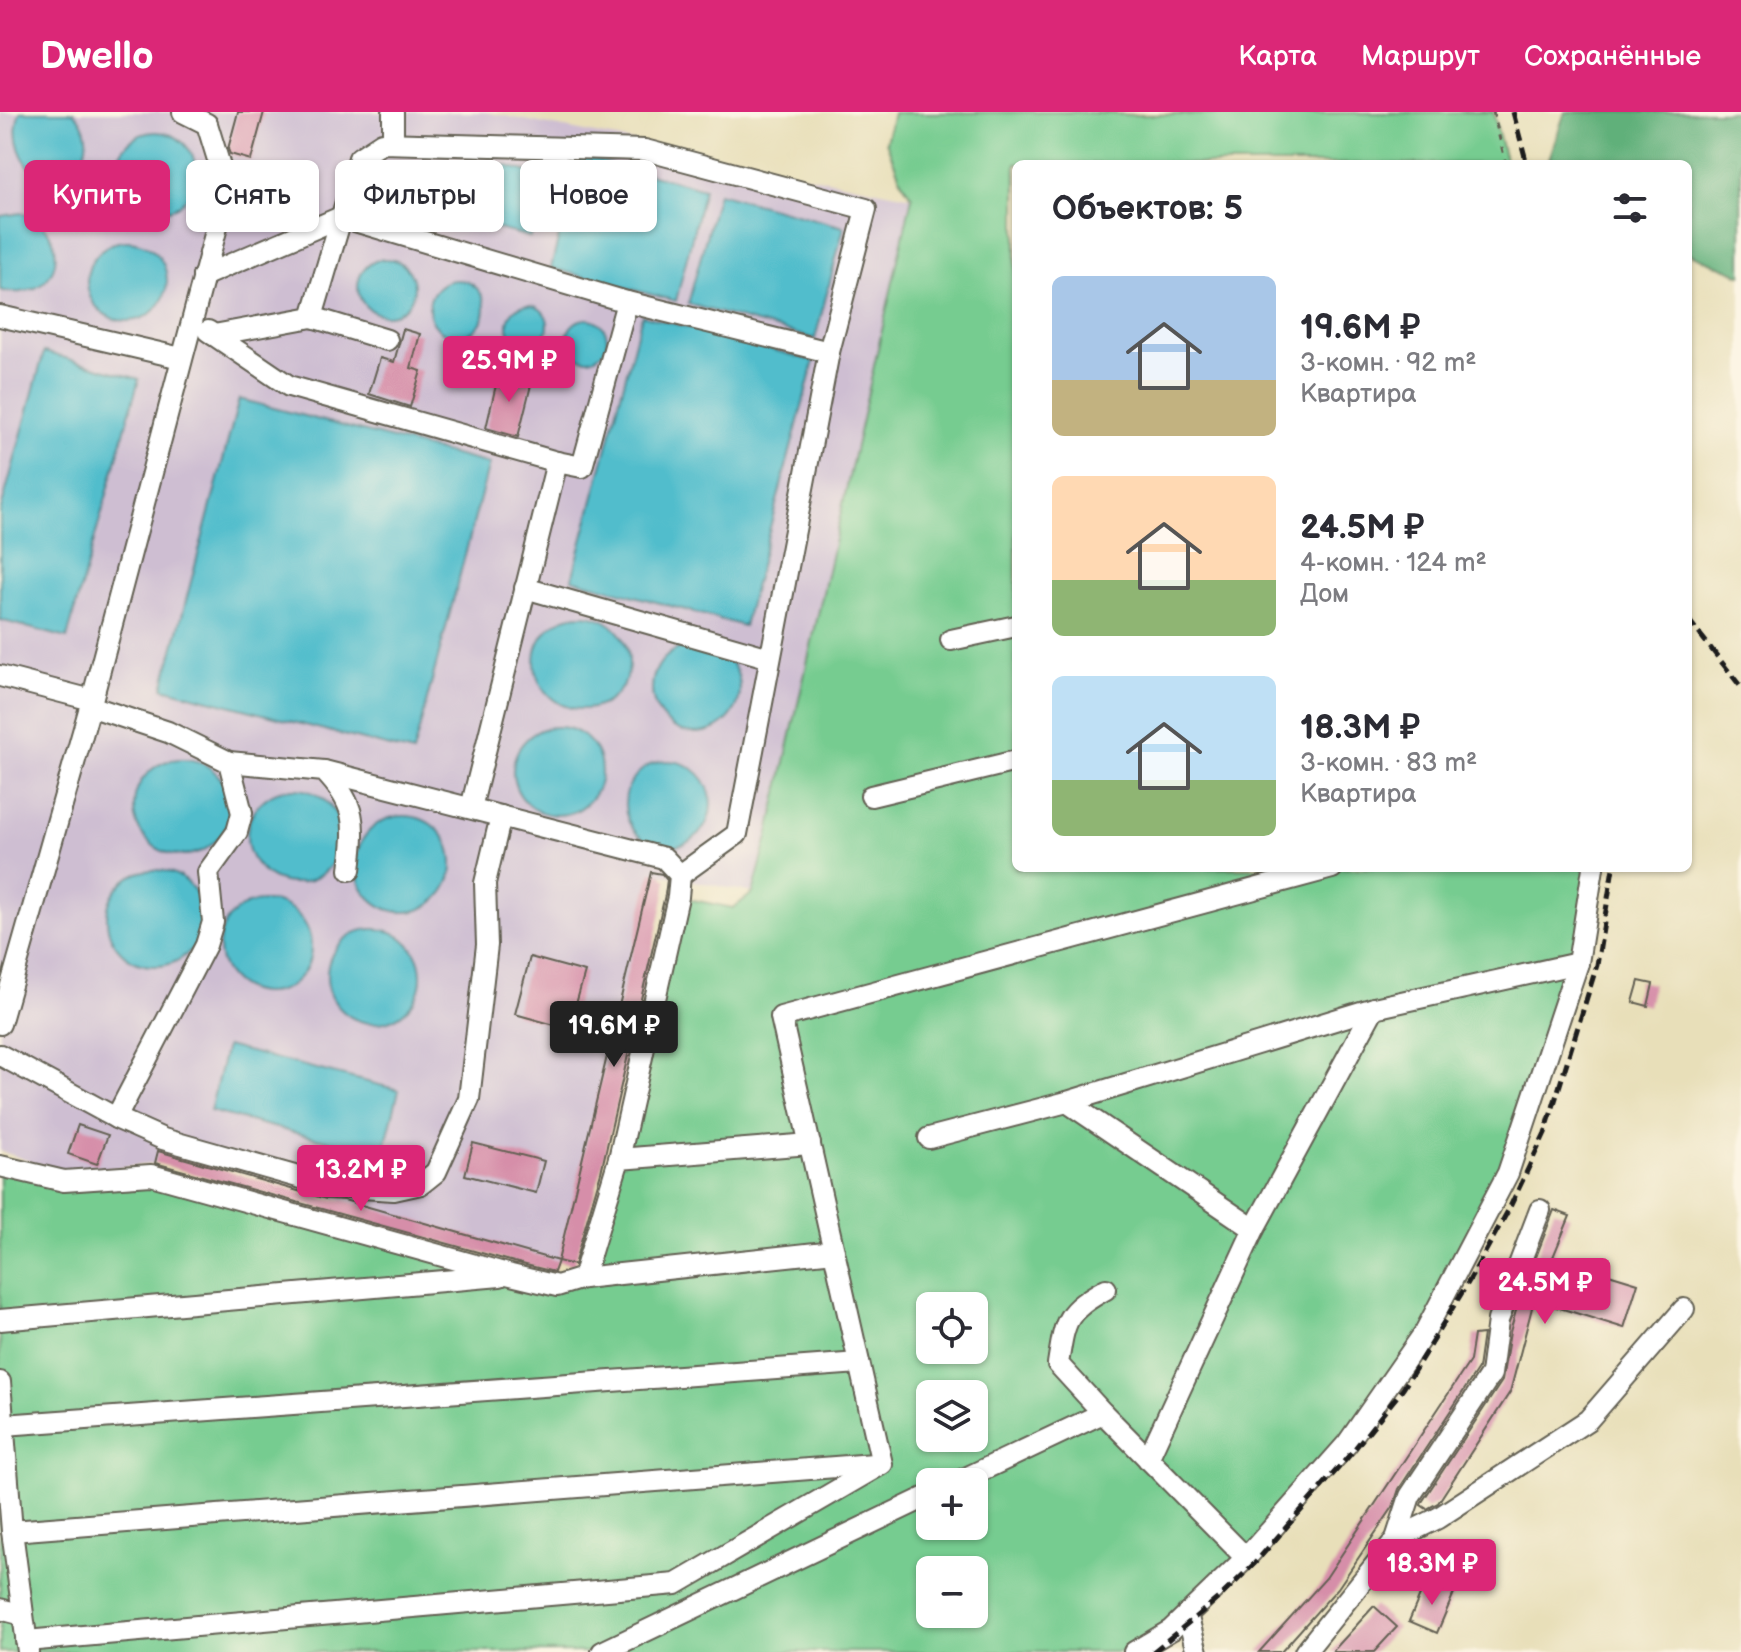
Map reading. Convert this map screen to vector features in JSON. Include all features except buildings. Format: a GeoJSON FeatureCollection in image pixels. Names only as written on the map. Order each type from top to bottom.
{"type":"FeatureCollection","features":[{"type":"Feature","properties":{"kind":"street"},"geometry":{"type":"LineString","coordinates":[[0,1024],[91,703],[227,189],[207,124],[183,112]]}},
{"type":"Feature","properties":{"kind":"street"},"geometry":{"type":"LineString","coordinates":[[393,112],[393,143]]}},
{"type":"Feature","properties":{"kind":"street"},"geometry":{"type":"LineString","coordinates":[[358,160],[382,143],[645,150],[866,209],[829,352],[737,834],[680,875]]}},
{"type":"Feature","properties":{"kind":"street"},"geometry":{"type":"LineString","coordinates":[[203,276],[335,220]]}},
{"type":"Feature","properties":{"kind":"street"},"geometry":{"type":"LineString","coordinates":[[312,317],[337,232]]}},
{"type":"Feature","properties":{"kind":"street"},"geometry":{"type":"LineString","coordinates":[[391,232],[627,302],[829,352]]}},
{"type":"Feature","properties":{"kind":"street"},"geometry":{"type":"LineString","coordinates":[[192,320],[289,386],[582,467],[627,302]]}},
{"type":"Feature","properties":{"kind":"street"},"geometry":{"type":"LineString","coordinates":[[0,316],[181,358]]}},
{"type":"Feature","properties":{"kind":"street"},"geometry":{"type":"LineString","coordinates":[[214,335],[312,317],[387,340]]}},
{"type":"Feature","properties":{"kind":"street"},"geometry":{"type":"LineString","coordinates":[[471,808],[557,462]]}},
{"type":"Feature","properties":{"kind":"street"},"geometry":{"type":"LineString","coordinates":[[525,588],[770,658]]}},
{"type":"Feature","properties":{"kind":"street"},"geometry":{"type":"LineString","coordinates":[[951,640],[1012,627]]}},
{"type":"Feature","properties":{"kind":"street"},"geometry":{"type":"LineString","coordinates":[[0,676],[91,703],[168,732],[229,762],[324,771],[664,858],[680,875],[678,897],[619,1159],[583,1278]]}},
{"type":"Feature","properties":{"kind":"street"},"geometry":{"type":"LineString","coordinates":[[116,1118],[206,945],[213,922],[208,872],[237,832],[242,813],[229,762]]}},
{"type":"Feature","properties":{"kind":"street"},"geometry":{"type":"LineString","coordinates":[[871,796],[1012,762]]}},
{"type":"Feature","properties":{"kind":"street"},"geometry":{"type":"LineString","coordinates":[[324,771],[342,789],[351,812],[354,834],[350,870]]}},
{"type":"Feature","properties":{"kind":"street"},"geometry":{"type":"LineString","coordinates":[[0,1055],[116,1118],[163,1139],[330,1186],[394,1190],[421,1184],[436,1172],[469,1099],[487,945],[485,883],[501,816]]}},
{"type":"Feature","properties":{"kind":"street"},"geometry":{"type":"LineString","coordinates":[[882,1464],[781,1017],[1317,872]]}},
{"type":"Feature","properties":{"kind":"street"},"geometry":{"type":"LineString","coordinates":[[1134,1652],[1171,1630],[1246,1558],[1347,1444],[1425,1332],[1508,1173],[1578,963],[1592,872]]}},
{"type":"Feature","properties":{"kind":"street"},"geometry":{"type":"LineString","coordinates":[[929,1138],[1067,1102],[1374,1008],[1578,963]]}},
{"type":"Feature","properties":{"kind":"street"},"geometry":{"type":"LineString","coordinates":[[1148,1459],[1254,1229],[1374,1008]]}},
{"type":"Feature","properties":{"kind":"street"},"geometry":{"type":"LineString","coordinates":[[1067,1102],[1254,1229]]}},
{"type":"Feature","properties":{"kind":"street"},"geometry":{"type":"LineString","coordinates":[[619,1159],[810,1144]]}},
{"type":"Feature","properties":{"kind":"street"},"geometry":{"type":"LineString","coordinates":[[0,1166],[64,1181],[151,1175],[557,1286],[583,1278],[834,1251]]}},
{"type":"Feature","properties":{"kind":"street"},"geometry":{"type":"LineString","coordinates":[[1305,1652],[1396,1539],[1410,1496],[1491,1374],[1498,1320],[1540,1210]]}},
{"type":"Feature","properties":{"kind":"street"},"geometry":{"type":"LineString","coordinates":[[0,1320],[511,1275]]}},
{"type":"Feature","properties":{"kind":"street"},"geometry":{"type":"LineString","coordinates":[[1106,1289],[1079,1304],[1064,1325],[1058,1364],[1246,1558]]}},
{"type":"Feature","properties":{"kind":"street"},"geometry":{"type":"LineString","coordinates":[[1396,1539],[1438,1518],[1588,1420],[1684,1309]]}},
{"type":"Feature","properties":{"kind":"street"},"geometry":{"type":"LineString","coordinates":[[4,1425],[859,1363]]}},
{"type":"Feature","properties":{"kind":"street"},"geometry":{"type":"LineString","coordinates":[[0,1382],[4,1474],[27,1647],[676,1584],[882,1464]]}},
{"type":"Feature","properties":{"kind":"street"},"geometry":{"type":"LineString","coordinates":[[987,1468],[1103,1413]]}},
{"type":"Feature","properties":{"kind":"street"},"geometry":{"type":"LineString","coordinates":[[12,1531],[882,1464]]}},
{"type":"Feature","properties":{"kind":"street"},"geometry":{"type":"LineString","coordinates":[[602,1652],[916,1502]]}},
{"type":"Feature","properties":{"kind":"street"},"geometry":{"type":"LineString","coordinates":[[0,1609],[23,1615]]}},
{"type":"Feature","properties":{"kind":"street"},"geometry":{"type":"LineString","coordinates":[[1187,1614],[1197,1652]]}},
{"type":"Feature","properties":{"kind":"path"},"geometry":{"type":"LineString","coordinates":[[1493,112],[1505,160]]}},
{"type":"Feature","properties":{"kind":"shaded area"},"geometry":{"type":"Polygon","coordinates":[[[0,112],[485,112],[912,197],[753,893],[651,872],[558,1261],[160,1148],[154,1164],[65,1173],[0,1151],[0,112]]]}},
{"type":"Feature","properties":{"kind":"green space"},"geometry":{"type":"Polygon","coordinates":[[[1071,112],[1134,115],[1493,112],[1505,160],[1012,160],[1012,872],[1592,872],[1578,963],[1508,1173],[1425,1332],[1246,1558],[1134,1652],[0,1652],[0,1166],[64,1181],[151,1175],[511,1275],[583,1277],[678,897],[733,908],[753,893],[912,197],[902,182],[886,142],[893,113],[1071,112]]]}},
{"type":"Feature","properties":{"kind":"green space"},"geometry":{"type":"Polygon","coordinates":[[[1565,112],[1741,112],[1741,275],[1692,255],[1692,160],[1549,159],[1565,112]]]}},
{"type":"Feature","properties":{"kind":"water"},"geometry":{"type":"Polygon","coordinates":[[[20,112],[73,112],[83,125],[85,151],[81,160],[25,160],[16,131],[20,112]]]}},
{"type":"Feature","properties":{"kind":"water"},"geometry":{"type":"Polygon","coordinates":[[[156,132],[178,139],[194,160],[186,160],[186,198],[170,209],[170,160],[118,160],[134,139],[156,132]]]}},
{"type":"Feature","properties":{"kind":"water"},"geometry":{"type":"Polygon","coordinates":[[[579,155],[597,160],[578,160],[579,155]]]}},
{"type":"Feature","properties":{"kind":"water"},"geometry":{"type":"Polygon","coordinates":[[[504,165],[520,170],[520,232],[531,232],[530,237],[504,230],[504,165]]]}},
{"type":"Feature","properties":{"kind":"water"},"geometry":{"type":"Polygon","coordinates":[[[657,176],[704,189],[676,301],[551,268],[560,232],[657,232],[657,176]]]}},
{"type":"Feature","properties":{"kind":"water"},"geometry":{"type":"Polygon","coordinates":[[[718,193],[844,227],[815,339],[688,304],[718,193]]]}},
{"type":"Feature","properties":{"kind":"water"},"geometry":{"type":"Polygon","coordinates":[[[24,214],[24,232],[48,232],[54,243],[56,256],[53,269],[47,280],[36,288],[19,292],[0,289],[0,216],[24,214]]]}},
{"type":"Feature","properties":{"kind":"water"},"geometry":{"type":"Polygon","coordinates":[[[127,241],[142,244],[155,253],[164,266],[167,281],[164,296],[155,309],[142,318],[127,321],[112,318],[99,309],[90,296],[87,281],[90,266],[99,253],[112,244],[127,241]]]}},
{"type":"Feature","properties":{"kind":"water"},"geometry":{"type":"Polygon","coordinates":[[[386,259],[406,267],[414,287],[406,307],[386,315],[366,307],[358,287],[366,267],[386,259]]]}},
{"type":"Feature","properties":{"kind":"water"},"geometry":{"type":"Polygon","coordinates":[[[457,280],[477,288],[485,308],[477,328],[457,336],[437,328],[429,308],[437,288],[457,280]]]}},
{"type":"Feature","properties":{"kind":"water"},"geometry":{"type":"Polygon","coordinates":[[[528,305],[542,311],[548,325],[542,339],[528,345],[514,339],[508,325],[514,311],[528,305]]]}},
{"type":"Feature","properties":{"kind":"water"},"geometry":{"type":"Polygon","coordinates":[[[642,315],[814,361],[744,626],[572,579],[642,315]]]}},
{"type":"Feature","properties":{"kind":"water"},"geometry":{"type":"Polygon","coordinates":[[[587,319],[601,325],[607,339],[601,353],[587,359],[573,353],[567,339],[573,325],[587,319]]]}},
{"type":"Feature","properties":{"kind":"water"},"geometry":{"type":"Polygon","coordinates":[[[44,352],[139,379],[67,638],[0,620],[0,513],[44,352]]]}},
{"type":"Feature","properties":{"kind":"water"},"geometry":{"type":"Polygon","coordinates":[[[239,399],[489,464],[413,753],[163,688],[239,399]]]}},
{"type":"Feature","properties":{"kind":"water"},"geometry":{"type":"Polygon","coordinates":[[[573,615],[591,615],[616,628],[626,644],[629,662],[626,680],[616,696],[591,709],[573,709],[548,696],[535,671],[535,653],[548,628],[573,615]]]}},
{"type":"Feature","properties":{"kind":"water"},"geometry":{"type":"Polygon","coordinates":[[[696,645],[721,652],[733,664],[740,689],[733,714],[721,726],[696,733],[671,726],[659,714],[652,689],[659,664],[671,652],[696,645]]]}},
{"type":"Feature","properties":{"kind":"water"},"geometry":{"type":"Polygon","coordinates":[[[557,727],[582,734],[594,746],[601,771],[594,796],[582,808],[557,815],[532,808],[520,796],[513,771],[520,746],[532,734],[557,727]]]}},
{"type":"Feature","properties":{"kind":"water"},"geometry":{"type":"Polygon","coordinates":[[[182,759],[200,763],[216,773],[226,789],[230,807],[226,825],[216,841],[200,851],[182,855],[164,851],[148,841],[138,825],[134,807],[138,789],[148,773],[164,763],[182,759]]]}},
{"type":"Feature","properties":{"kind":"water"},"geometry":{"type":"Polygon","coordinates":[[[668,761],[692,768],[704,780],[711,804],[704,828],[692,840],[668,847],[644,840],[632,828],[625,804],[632,780],[644,768],[668,761]]]}},
{"type":"Feature","properties":{"kind":"water"},"geometry":{"type":"Polygon","coordinates":[[[294,789],[312,792],[327,803],[338,818],[341,836],[338,854],[327,869],[312,880],[294,883],[276,880],[261,869],[250,854],[247,836],[250,818],[261,803],[276,792],[294,789]]]}},
{"type":"Feature","properties":{"kind":"water"},"geometry":{"type":"Polygon","coordinates":[[[404,816],[422,820],[438,830],[448,846],[452,864],[448,882],[438,898],[422,908],[404,912],[386,908],[370,898],[360,882],[356,864],[360,846],[370,830],[386,820],[404,816]]]}},
{"type":"Feature","properties":{"kind":"water"},"geometry":{"type":"Polygon","coordinates":[[[155,870],[173,874],[189,884],[199,900],[203,918],[199,936],[189,952],[173,962],[155,966],[137,962],[121,952],[111,936],[107,918],[111,900],[121,884],[137,874],[155,870]]]}},
{"type":"Feature","properties":{"kind":"water"},"geometry":{"type":"Polygon","coordinates":[[[265,901],[282,905],[297,915],[307,930],[311,947],[307,964],[297,979],[282,989],[265,993],[248,989],[233,979],[223,964],[219,947],[223,930],[233,915],[248,905],[265,901]]]}},
{"type":"Feature","properties":{"kind":"water"},"geometry":{"type":"Polygon","coordinates":[[[374,929],[392,933],[407,943],[417,958],[421,976],[417,994],[407,1009],[392,1019],[374,1023],[356,1019],[341,1009],[331,994],[327,976],[331,958],[341,943],[356,933],[374,929]]]}},
{"type":"Feature","properties":{"kind":"water"},"geometry":{"type":"Polygon","coordinates":[[[226,1046],[399,1090],[383,1155],[210,1111],[226,1046]]]}},
{"type":"Feature","properties":{"kind":"railway"},"geometry":{"type":"LineString","coordinates":[[1513,112],[1526,160]]}},
{"type":"Feature","properties":{"kind":"railway"},"geometry":{"type":"LineString","coordinates":[[1692,624],[1741,687]]}},
{"type":"Feature","properties":{"kind":"railway"},"geometry":{"type":"LineString","coordinates":[[1153,1652],[1254,1564],[1347,1458],[1403,1389],[1469,1281],[1509,1209],[1545,1133],[1597,965],[1612,872]]}}]}
